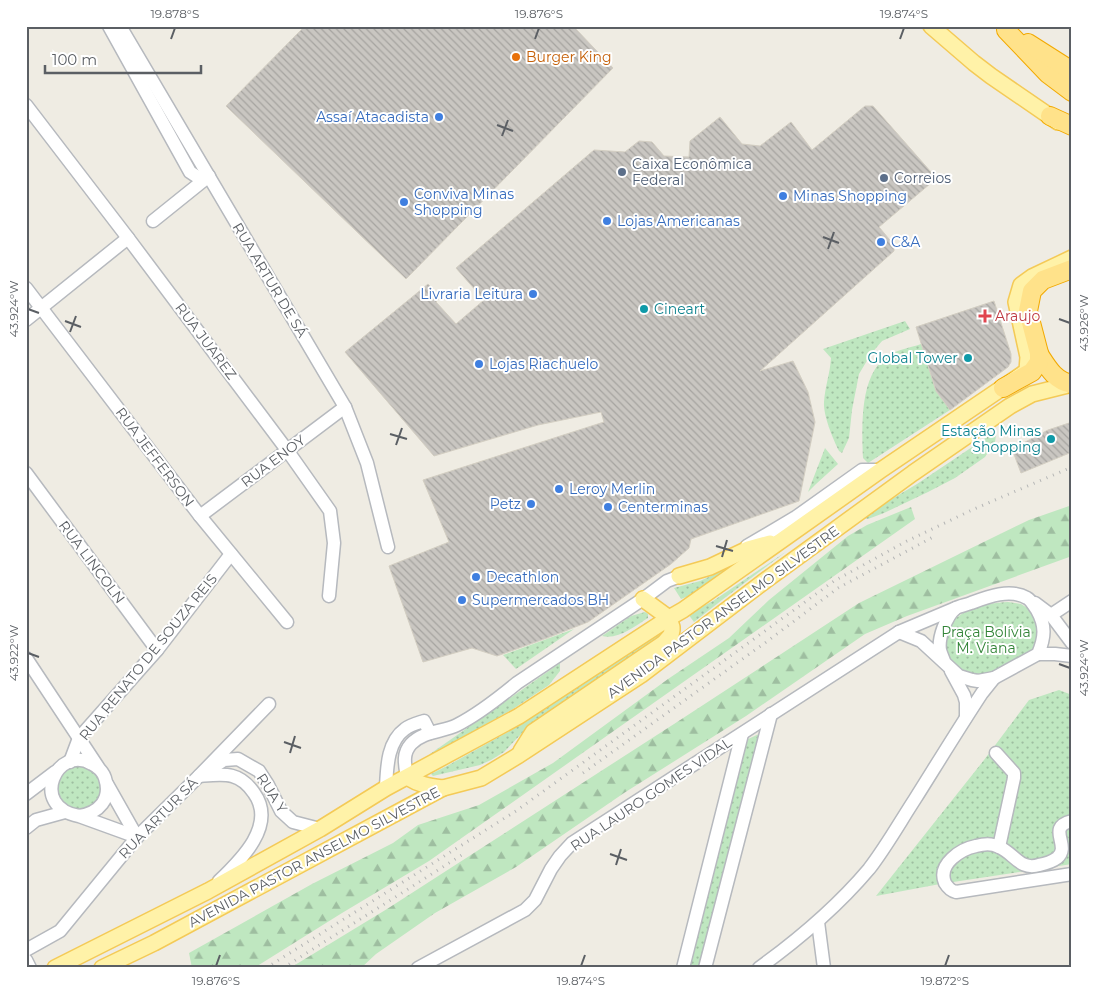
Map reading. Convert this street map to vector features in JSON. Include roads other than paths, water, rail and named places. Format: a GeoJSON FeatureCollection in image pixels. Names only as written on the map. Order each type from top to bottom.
{"type":"FeatureCollection","features":[{"type":"Feature","properties":{"kind":"highway"},"geometry":{"type":"LineString","coordinates":[[1003,28],[1072,71]]}},
{"type":"Feature","properties":{"kind":"highway"},"geometry":{"type":"LineString","coordinates":[[1003,28],[1048,74],[1072,92]]}},
{"type":"Feature","properties":{"kind":"highway"},"geometry":{"type":"LineString","coordinates":[[1050,116],[1072,126]]}},
{"type":"Feature","properties":{"kind":"highway"},"geometry":{"type":"LineString","coordinates":[[1004,388],[1032,372],[1039,362],[1035,355],[1028,311],[1032,291],[1043,280],[1072,268]]}},
{"type":"Feature","properties":{"kind":"highway"},"geometry":{"type":"LineString","coordinates":[[1035,355],[1054,376],[1063,382],[1072,384]]}},
{"type":"Feature","properties":{"kind":"main road"},"geometry":{"type":"LineString","coordinates":[[931,26],[991,76],[1072,131]]}},
{"type":"Feature","properties":{"kind":"main road"},"geometry":{"type":"LineString","coordinates":[[1035,355],[1016,302],[1021,285],[1032,277],[1072,258]]}},
{"type":"Feature","properties":{"kind":"main road","name":"AVENIDA PASTOR ANSELMO SILVESTRE"},"geometry":{"type":"LineString","coordinates":[[102,968],[163,938],[442,788],[481,778],[641,676],[905,478],[1010,406],[1032,394],[1072,384]]}},
{"type":"Feature","properties":{"kind":"main road","name":"AVENIDA PASTOR ANSELMO SILVESTRE"},"geometry":{"type":"LineString","coordinates":[[55,968],[208,892],[320,829],[386,788],[519,716],[683,610],[882,470],[1004,388]]}},
{"type":"Feature","properties":{"kind":"main road"},"geometry":{"type":"LineString","coordinates":[[679,576],[710,567],[748,549],[784,539]]}},
{"type":"Feature","properties":{"kind":"main road"},"geometry":{"type":"LineString","coordinates":[[519,755],[532,732],[664,643],[672,630],[669,618],[643,599]]}},
{"type":"Feature","properties":{"kind":"main road"},"geometry":{"type":"LineString","coordinates":[[408,777],[426,786],[442,788]]}},
{"type":"Feature","properties":{"kind":"street","name":"RUA ARTUR DE SÁ"},"geometry":{"type":"LineString","coordinates":[[109,26],[190,172],[199,178],[208,177]]}},
{"type":"Feature","properties":{"kind":"street","name":"RUA ARTUR DE SÁ"},"geometry":{"type":"LineString","coordinates":[[120,26],[345,406],[367,463],[388,547]]}},
{"type":"Feature","properties":{"kind":"street","name":"RUA JUAREZ"},"geometry":{"type":"LineString","coordinates":[[26,105],[287,450],[330,511],[334,543],[329,596]]}},
{"type":"Feature","properties":{"kind":"street"},"geometry":{"type":"LineString","coordinates":[[153,221],[208,177]]}},
{"type":"Feature","properties":{"kind":"street"},"geometry":{"type":"LineString","coordinates":[[26,320],[128,238]]}},
{"type":"Feature","properties":{"kind":"street","name":"RUA JEFFERSON"},"geometry":{"type":"LineString","coordinates":[[26,288],[200,516],[287,622]]}},
{"type":"Feature","properties":{"kind":"street","name":"RUA ENOY"},"geometry":{"type":"LineString","coordinates":[[200,516],[345,406]]}},
{"type":"Feature","properties":{"kind":"street","name":"AVENIDA PASTOR ANSELMO SILVESTRE"},"geometry":{"type":"LineString","coordinates":[[408,777],[404,762],[405,752],[412,743],[430,732],[452,727],[460,723],[667,581],[719,560],[747,546],[796,517],[862,470],[882,470]]}},
{"type":"Feature","properties":{"kind":"street","name":"RUA LINCOLN"},"geometry":{"type":"LineString","coordinates":[[26,473],[157,650]]}},
{"type":"Feature","properties":{"kind":"street","name":"RUA RENATO DE SOUZA REIS"},"geometry":{"type":"LineString","coordinates":[[70,762],[80,738],[157,650],[231,554]]}},
{"type":"Feature","properties":{"kind":"street"},"geometry":{"type":"LineString","coordinates":[[966,717],[964,695],[940,650],[942,631],[956,608],[998,595],[1012,594],[1028,598],[1051,615],[1072,643]]}},
{"type":"Feature","properties":{"kind":"street"},"geometry":{"type":"LineString","coordinates":[[1028,598],[1044,626],[1044,636],[1038,654]]}},
{"type":"Feature","properties":{"kind":"street"},"geometry":{"type":"LineString","coordinates":[[1051,615],[1072,601]]}},
{"type":"Feature","properties":{"kind":"street","name":"RUA LAURO GOMES VIDAL"},"geometry":{"type":"LineString","coordinates":[[418,968],[525,910],[535,900],[560,856],[572,843],[899,632],[956,608]]}},
{"type":"Feature","properties":{"kind":"street"},"geometry":{"type":"LineString","coordinates":[[899,632],[921,641],[959,676],[978,681],[994,678],[1038,654],[1072,656]]}},
{"type":"Feature","properties":{"kind":"street"},"geometry":{"type":"LineString","coordinates":[[26,658],[104,775],[107,784],[137,837]]}},
{"type":"Feature","properties":{"kind":"street"},"geometry":{"type":"LineString","coordinates":[[759,968],[818,922],[870,868],[966,717],[994,678]]}},
{"type":"Feature","properties":{"kind":"street","name":"RUA ARTUR SÁ"},"geometry":{"type":"LineString","coordinates":[[26,950],[60,931],[137,837],[269,704]]}},
{"type":"Feature","properties":{"kind":"street"},"geometry":{"type":"LineString","coordinates":[[705,968],[771,714]]}},
{"type":"Feature","properties":{"kind":"street","name":"AVENIDA PASTOR ANSELMO SILVESTRE"},"geometry":{"type":"LineString","coordinates":[[386,788],[390,753],[395,739],[406,728],[424,720],[430,732]]}},
{"type":"Feature","properties":{"kind":"street"},"geometry":{"type":"LineString","coordinates":[[683,968],[742,734]]}},
{"type":"Feature","properties":{"kind":"street"},"geometry":{"type":"LineString","coordinates":[[996,753],[1014,773],[999,847]]}},
{"type":"Feature","properties":{"kind":"street","name":"RUA Y"},"geometry":{"type":"LineString","coordinates":[[199,776],[224,760],[238,759],[259,771],[281,811],[293,822],[320,829]]}},
{"type":"Feature","properties":{"kind":"street"},"geometry":{"type":"LineString","coordinates":[[26,794],[64,764],[81,760],[90,762],[98,767]]}},
{"type":"Feature","properties":{"kind":"street"},"geometry":{"type":"LineString","coordinates":[[58,770],[53,778],[52,796],[56,804],[69,815],[88,815],[97,810],[107,794],[107,784]]}},
{"type":"Feature","properties":{"kind":"street","name":"RUA Y"},"geometry":{"type":"LineString","coordinates":[[199,776],[222,774],[237,776],[248,785],[259,800],[263,817],[257,835],[238,863],[208,892]]}},
{"type":"Feature","properties":{"kind":"street"},"geometry":{"type":"LineString","coordinates":[[26,828],[36,820],[65,812]]}},
{"type":"Feature","properties":{"kind":"street"},"geometry":{"type":"LineString","coordinates":[[79,816],[137,837]]}},
{"type":"Feature","properties":{"kind":"street"},"geometry":{"type":"LineString","coordinates":[[1072,821],[1065,822],[1061,826],[1059,831],[1062,847],[1057,858],[1032,867],[1024,865],[999,847],[987,844],[975,846],[959,853],[948,864],[944,872],[944,879],[948,887],[956,892],[1072,874]]}},
{"type":"Feature","properties":{"kind":"street"},"geometry":{"type":"LineString","coordinates":[[818,922],[824,968]]}},
{"type":"Feature","properties":{"kind":"street"},"geometry":{"type":"LineString","coordinates":[[26,960],[30,968]]}},
{"type":"Feature","properties":{"kind":"railway"},"geometry":{"type":"LineString","coordinates":[[266,968],[516,811],[834,581],[907,541],[974,509],[1072,467]]}},
{"type":"Feature","properties":{"kind":"railway"},"geometry":{"type":"LineString","coordinates":[[583,773],[769,640],[838,588],[935,536]]}},
{"type":"Feature","properties":{"kind":"railway"},"geometry":{"type":"LineString","coordinates":[[283,968],[465,853]]}},
{"type":"Feature","properties":{"kind":"place","name":"Burger King"},"geometry":{"type":"Point","coordinates":[516,57]}},
{"type":"Feature","properties":{"kind":"place","name":"Assaí Atacadista"},"geometry":{"type":"Point","coordinates":[439,117]}},
{"type":"Feature","properties":{"kind":"place","name":"Caixa Econômica Federal"},"geometry":{"type":"Point","coordinates":[622,172]}},
{"type":"Feature","properties":{"kind":"place","name":"Correios"},"geometry":{"type":"Point","coordinates":[884,178]}},
{"type":"Feature","properties":{"kind":"place","name":"Minas Shopping"},"geometry":{"type":"Point","coordinates":[783,196]}},
{"type":"Feature","properties":{"kind":"place","name":"Conviva Minas Shopping"},"geometry":{"type":"Point","coordinates":[404,202]}},
{"type":"Feature","properties":{"kind":"place","name":"Lojas Americanas"},"geometry":{"type":"Point","coordinates":[607,221]}},
{"type":"Feature","properties":{"kind":"place","name":"C&A"},"geometry":{"type":"Point","coordinates":[881,242]}},
{"type":"Feature","properties":{"kind":"place","name":"Livraria Leitura"},"geometry":{"type":"Point","coordinates":[533,294]}},
{"type":"Feature","properties":{"kind":"place","name":"Cineart"},"geometry":{"type":"Point","coordinates":[644,309]}},
{"type":"Feature","properties":{"kind":"place","name":"Araujo"},"geometry":{"type":"Point","coordinates":[985,316]}},
{"type":"Feature","properties":{"kind":"place","name":"Global Tower"},"geometry":{"type":"Point","coordinates":[968,358]}},
{"type":"Feature","properties":{"kind":"place","name":"Lojas Riachuelo"},"geometry":{"type":"Point","coordinates":[479,364]}},
{"type":"Feature","properties":{"kind":"place","name":"Estação Minas Shopping"},"geometry":{"type":"Point","coordinates":[1051,439]}},
{"type":"Feature","properties":{"kind":"place","name":"Leroy Merlin"},"geometry":{"type":"Point","coordinates":[559,489]}},
{"type":"Feature","properties":{"kind":"place","name":"Petz"},"geometry":{"type":"Point","coordinates":[531,504]}},
{"type":"Feature","properties":{"kind":"place","name":"Centerminas"},"geometry":{"type":"Point","coordinates":[608,507]}},
{"type":"Feature","properties":{"kind":"place","name":"Decathlon"},"geometry":{"type":"Point","coordinates":[476,577]}},
{"type":"Feature","properties":{"kind":"place","name":"Supermercados BH"},"geometry":{"type":"Point","coordinates":[462,600]}},
{"type":"Feature","properties":{"kind":"park label","name":"Praça Bolívia M. Viana"},"geometry":{"type":"Point","coordinates":[986,640]}}]}
